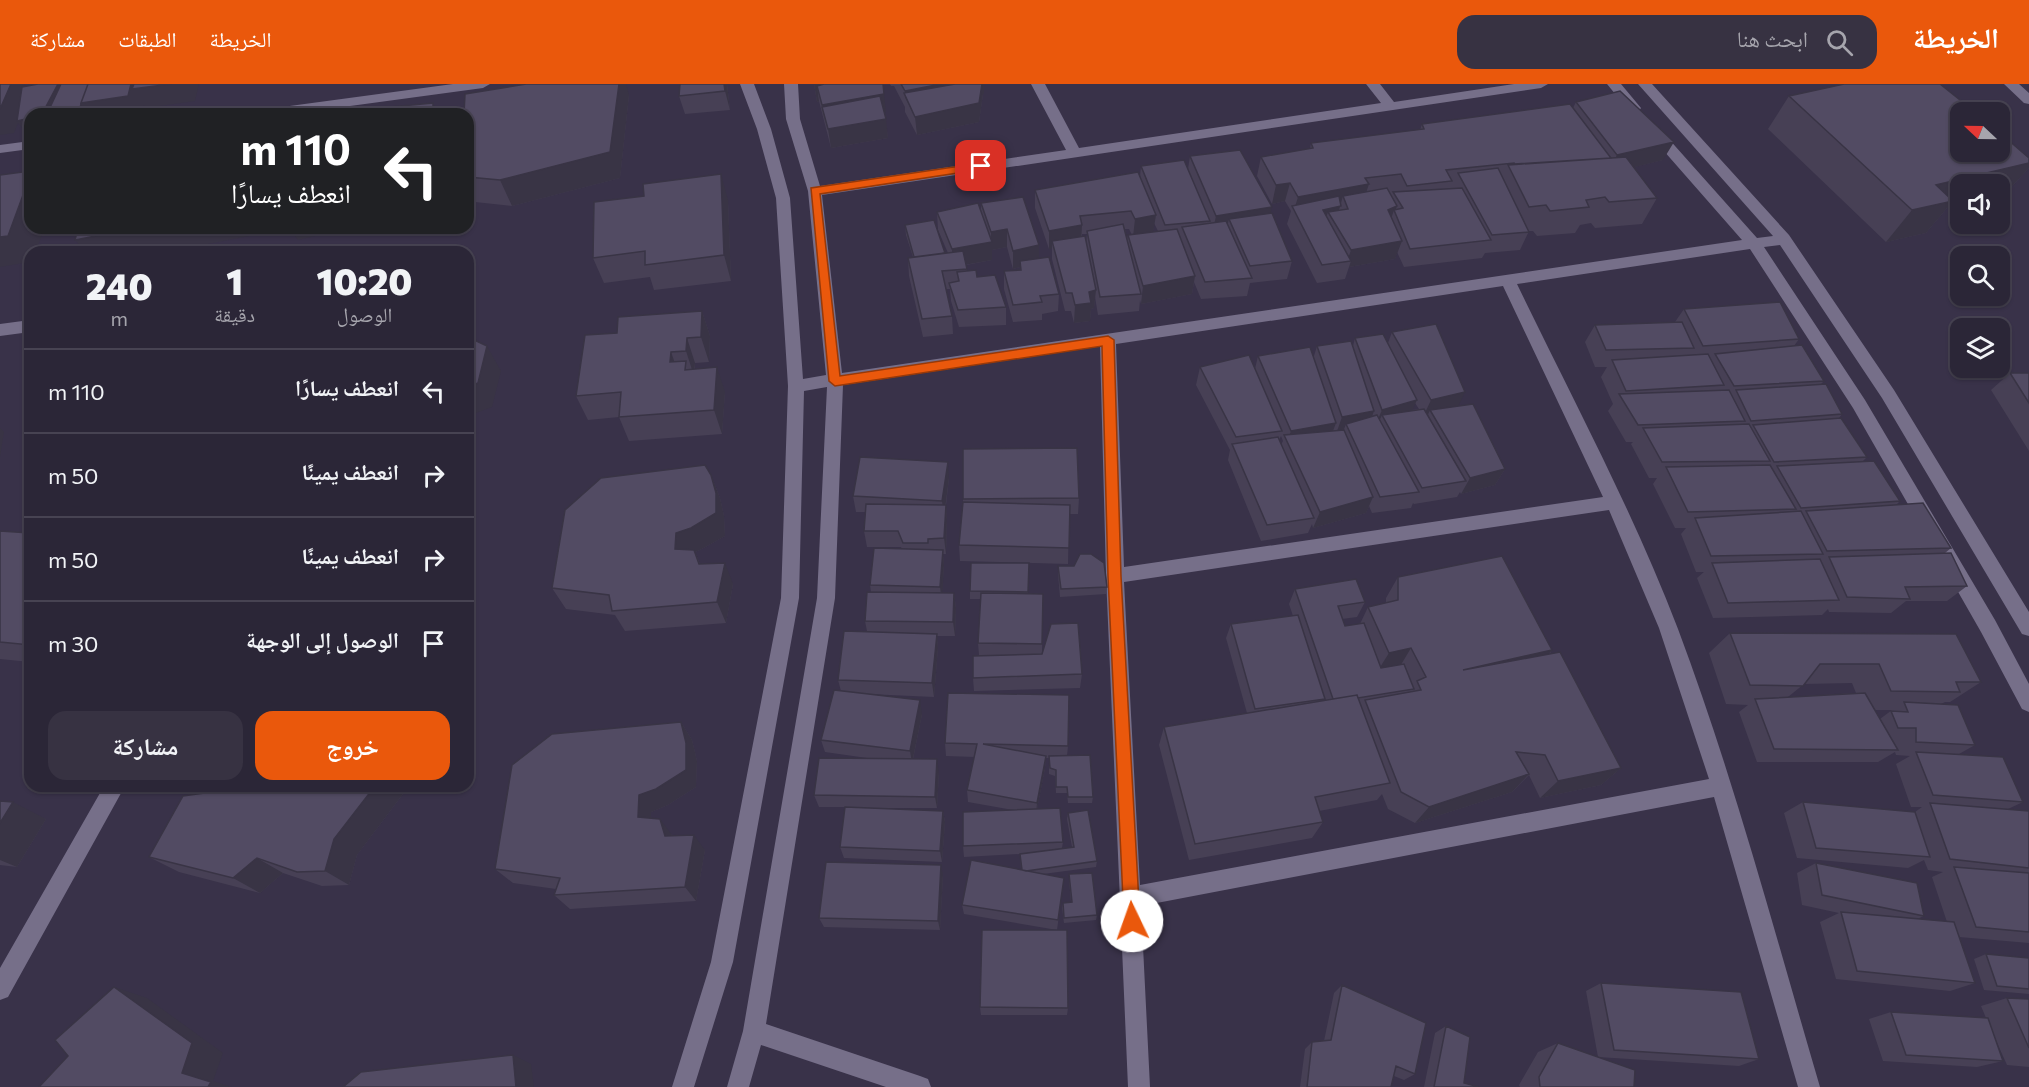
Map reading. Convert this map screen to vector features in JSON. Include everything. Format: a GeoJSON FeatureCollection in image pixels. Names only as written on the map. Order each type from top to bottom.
{"type":"FeatureCollection","features":[{"type":"Feature","properties":{"kind":"street"},"geometry":{"type":"LineString","coordinates":[[305,108],[483,84]]}},
{"type":"Feature","properties":{"kind":"street"},"geometry":{"type":"LineString","coordinates":[[683,1087],[722,963],[790,598],[796,386],[783,198],[764,129],[747,84]]}},
{"type":"Feature","properties":{"kind":"street"},"geometry":{"type":"LineString","coordinates":[[738,1087],[754,1031],[826,598],[835,381],[815,191],[793,119],[791,84]]}},
{"type":"Feature","properties":{"kind":"street"},"geometry":{"type":"LineString","coordinates":[[1038,84],[1075,153]]}},
{"type":"Feature","properties":{"kind":"street"},"geometry":{"type":"LineString","coordinates":[[1373,84],[1390,106]]}},
{"type":"Feature","properties":{"kind":"street"},"geometry":{"type":"LineString","coordinates":[[815,191],[1541,84]]}},
{"type":"Feature","properties":{"kind":"street"},"geometry":{"type":"LineString","coordinates":[[1614,84],[1754,244],[1859,404],[1988,626],[2029,703]]}},
{"type":"Feature","properties":{"kind":"street"},"geometry":{"type":"LineString","coordinates":[[1645,84],[1784,239],[1888,394],[2029,628]]}},
{"type":"Feature","properties":{"kind":"street"},"geometry":{"type":"LineString","coordinates":[[2012,84],[2029,100]]}},
{"type":"Feature","properties":{"kind":"street"},"geometry":{"type":"LineString","coordinates":[[0,149],[24,146]]}},
{"type":"Feature","properties":{"kind":"street"},"geometry":{"type":"LineString","coordinates":[[796,386],[1784,239]]}},
{"type":"Feature","properties":{"kind":"street"},"geometry":{"type":"LineString","coordinates":[[1508,280],[1614,502],[1668,628],[1721,786],[1809,1087]]}},
{"type":"Feature","properties":{"kind":"street"},"geometry":{"type":"LineString","coordinates":[[0,330],[24,327]]}},
{"type":"Feature","properties":{"kind":"street"},"geometry":{"type":"LineString","coordinates":[[1108,340],[1115,576],[1140,1087]]}},
{"type":"Feature","properties":{"kind":"street"},"geometry":{"type":"LineString","coordinates":[[1115,576],[1614,502]]}},
{"type":"Feature","properties":{"kind":"street"},"geometry":{"type":"LineString","coordinates":[[1131,897],[1721,786]]}},
{"type":"Feature","properties":{"kind":"street"},"geometry":{"type":"LineString","coordinates":[[0,989],[112,792]]}},
{"type":"Feature","properties":{"kind":"street"},"geometry":{"type":"LineString","coordinates":[[754,1031],[920,1087]]}},
{"type":"Feature","properties":{"kind":"building"},"geometry":{"type":"Polygon","coordinates":[[[0,84],[11,84],[0,109],[0,84]]]}},
{"type":"Feature","properties":{"kind":"building"},"geometry":{"type":"Polygon","coordinates":[[[58,84],[45,108],[24,108],[24,119],[17,121],[22,87],[58,84]]]}},
{"type":"Feature","properties":{"kind":"building"},"geometry":{"type":"Polygon","coordinates":[[[61,84],[88,84],[80,108],[50,108],[61,84]]]}},
{"type":"Feature","properties":{"kind":"building"},"geometry":{"type":"Polygon","coordinates":[[[88,84],[131,84],[128,96],[81,103],[88,84]]]}},
{"type":"Feature","properties":{"kind":"building"},"geometry":{"type":"Polygon","coordinates":[[[134,84],[171,84],[132,89],[134,84]]]}},
{"type":"Feature","properties":{"kind":"building"},"geometry":{"type":"Polygon","coordinates":[[[526,84],[619,84],[610,152],[500,180],[474,178],[474,108],[464,108],[465,94],[526,84]]]}},
{"type":"Feature","properties":{"kind":"building"},"geometry":{"type":"Polygon","coordinates":[[[680,84],[724,84],[725,91],[679,96],[680,84]]]}},
{"type":"Feature","properties":{"kind":"building"},"geometry":{"type":"Polygon","coordinates":[[[883,84],[884,94],[822,105],[817,86],[883,84]]]}},
{"type":"Feature","properties":{"kind":"building"},"geometry":{"type":"Polygon","coordinates":[[[901,84],[941,84],[905,91],[901,84]]]}},
{"type":"Feature","properties":{"kind":"building"},"geometry":{"type":"Polygon","coordinates":[[[955,84],[982,84],[979,103],[915,117],[904,93],[955,84]]]}},
{"type":"Feature","properties":{"kind":"building"},"geometry":{"type":"Polygon","coordinates":[[[1844,84],[1940,84],[1962,102],[1950,102],[1950,162],[2010,162],[2010,142],[2029,158],[2029,163],[1982,174],[1950,174],[1950,182],[1936,185],[1950,198],[1950,202],[1912,210],[1789,96],[1844,84]]]}},
{"type":"Feature","properties":{"kind":"building"},"geometry":{"type":"Polygon","coordinates":[[[1620,91],[1674,142],[1617,155],[1576,102],[1620,91]]]}},
{"type":"Feature","properties":{"kind":"building"},"geometry":{"type":"Polygon","coordinates":[[[880,96],[886,119],[828,129],[822,107],[880,96]]]}},
{"type":"Feature","properties":{"kind":"building"},"geometry":{"type":"Polygon","coordinates":[[[433,103],[433,108],[379,108],[433,103]]]}},
{"type":"Feature","properties":{"kind":"building"},"geometry":{"type":"Polygon","coordinates":[[[1570,104],[1611,158],[1514,163],[1446,170],[1452,181],[1407,186],[1401,174],[1365,178],[1369,184],[1298,197],[1290,183],[1276,185],[1261,157],[1313,148],[1311,143],[1424,129],[1422,124],[1570,104]]]}},
{"type":"Feature","properties":{"kind":"building"},"geometry":{"type":"Polygon","coordinates":[[[1240,150],[1272,207],[1216,216],[1190,156],[1240,150]]]}},
{"type":"Feature","properties":{"kind":"building"},"geometry":{"type":"Polygon","coordinates":[[[1626,157],[1657,198],[1609,202],[1605,197],[1586,200],[1589,207],[1550,211],[1546,205],[1529,207],[1508,165],[1626,157]]]}},
{"type":"Feature","properties":{"kind":"building"},"geometry":{"type":"Polygon","coordinates":[[[1184,160],[1210,221],[1165,225],[1141,166],[1184,160]]]}},
{"type":"Feature","properties":{"kind":"building"},"geometry":{"type":"Polygon","coordinates":[[[1498,168],[1529,232],[1492,235],[1458,173],[1498,168]]]}},
{"type":"Feature","properties":{"kind":"building"},"geometry":{"type":"Polygon","coordinates":[[[24,172],[24,192],[8,236],[0,237],[0,175],[24,172]]]}},
{"type":"Feature","properties":{"kind":"building"},"geometry":{"type":"Polygon","coordinates":[[[1138,172],[1156,215],[1135,219],[1131,211],[1080,216],[1082,225],[1049,231],[1035,190],[1138,172]]]}},
{"type":"Feature","properties":{"kind":"building"},"geometry":{"type":"Polygon","coordinates":[[[721,174],[724,255],[645,265],[645,251],[593,258],[594,202],[644,196],[643,184],[721,174]]]}},
{"type":"Feature","properties":{"kind":"building"},"geometry":{"type":"Polygon","coordinates":[[[1387,188],[1397,206],[1388,210],[1402,241],[1351,250],[1328,212],[1348,209],[1343,196],[1387,188]]]}},
{"type":"Feature","properties":{"kind":"building"},"geometry":{"type":"Polygon","coordinates":[[[1462,188],[1491,240],[1410,249],[1394,210],[1403,208],[1393,192],[1462,188]]]}},
{"type":"Feature","properties":{"kind":"building"},"geometry":{"type":"Polygon","coordinates":[[[1339,196],[1341,206],[1323,210],[1351,261],[1322,265],[1292,206],[1339,196]]]}},
{"type":"Feature","properties":{"kind":"building"},"geometry":{"type":"Polygon","coordinates":[[[1023,197],[1039,245],[1013,251],[1007,229],[991,232],[981,203],[1023,197]]]}},
{"type":"Feature","properties":{"kind":"building"},"geometry":{"type":"Polygon","coordinates":[[[978,203],[992,242],[952,249],[937,212],[978,203]]]}},
{"type":"Feature","properties":{"kind":"building"},"geometry":{"type":"Polygon","coordinates":[[[1272,213],[1292,261],[1250,266],[1229,219],[1272,213]]]}},
{"type":"Feature","properties":{"kind":"building"},"geometry":{"type":"Polygon","coordinates":[[[934,220],[945,253],[914,257],[905,225],[934,220]]]}},
{"type":"Feature","properties":{"kind":"building"},"geometry":{"type":"Polygon","coordinates":[[[1226,221],[1252,278],[1205,282],[1182,227],[1226,221]]]}},
{"type":"Feature","properties":{"kind":"building"},"geometry":{"type":"Polygon","coordinates":[[[1123,224],[1141,294],[1100,297],[1087,231],[1123,224]]]}},
{"type":"Feature","properties":{"kind":"building"},"geometry":{"type":"Polygon","coordinates":[[[1177,229],[1195,276],[1143,286],[1128,235],[1177,229]]]}},
{"type":"Feature","properties":{"kind":"building"},"geometry":{"type":"Polygon","coordinates":[[[76,234],[106,234],[75,240],[76,234]]]}},
{"type":"Feature","properties":{"kind":"building"},"geometry":{"type":"Polygon","coordinates":[[[1085,236],[1096,290],[1089,292],[1091,303],[1075,305],[1072,293],[1066,293],[1052,241],[1085,236]]]}},
{"type":"Feature","properties":{"kind":"building"},"geometry":{"type":"Polygon","coordinates":[[[963,251],[967,269],[942,271],[952,316],[922,319],[908,258],[963,251]]]}},
{"type":"Feature","properties":{"kind":"building"},"geometry":{"type":"Polygon","coordinates":[[[1049,257],[1059,294],[1040,296],[1042,302],[1013,305],[1004,271],[1021,270],[1020,261],[1049,257]]]}},
{"type":"Feature","properties":{"kind":"building"},"geometry":{"type":"Polygon","coordinates":[[[976,270],[977,277],[995,275],[1006,307],[958,310],[949,283],[959,281],[957,272],[976,270]]]}},
{"type":"Feature","properties":{"kind":"building"},"geometry":{"type":"Polygon","coordinates":[[[1780,302],[1799,339],[1703,346],[1684,309],[1780,302]]]}},
{"type":"Feature","properties":{"kind":"building"},"geometry":{"type":"Polygon","coordinates":[[[702,311],[701,337],[687,338],[686,351],[671,352],[670,362],[686,361],[685,370],[717,367],[714,410],[619,417],[621,392],[576,396],[585,335],[617,333],[618,317],[702,311]]]}},
{"type":"Feature","properties":{"kind":"building"},"geometry":{"type":"Polygon","coordinates":[[[1682,322],[1694,348],[1606,350],[1595,325],[1682,322]]]}},
{"type":"Feature","properties":{"kind":"building"},"geometry":{"type":"Polygon","coordinates":[[[1436,324],[1465,392],[1431,400],[1392,332],[1436,324]]]}},
{"type":"Feature","properties":{"kind":"building"},"geometry":{"type":"Polygon","coordinates":[[[1383,334],[1417,400],[1382,410],[1355,338],[1383,334]]]}},
{"type":"Feature","properties":{"kind":"building"},"geometry":{"type":"Polygon","coordinates":[[[474,340],[487,346],[478,383],[474,385],[474,340]]]}},
{"type":"Feature","properties":{"kind":"building"},"geometry":{"type":"Polygon","coordinates":[[[1351,341],[1374,411],[1342,417],[1317,346],[1351,341]]]}},
{"type":"Feature","properties":{"kind":"building"},"geometry":{"type":"Polygon","coordinates":[[[1802,345],[1824,381],[1734,386],[1715,354],[1802,345]]]}},
{"type":"Feature","properties":{"kind":"building"},"geometry":{"type":"Polygon","coordinates":[[[1310,347],[1336,423],[1291,431],[1258,356],[1310,347]]]}},
{"type":"Feature","properties":{"kind":"building"},"geometry":{"type":"Polygon","coordinates":[[[1708,354],[1724,385],[1626,391],[1612,360],[1708,354]]]}},
{"type":"Feature","properties":{"kind":"building"},"geometry":{"type":"Polygon","coordinates":[[[1249,355],[1282,431],[1236,437],[1200,367],[1249,355]]]}},
{"type":"Feature","properties":{"kind":"building"},"geometry":{"type":"Polygon","coordinates":[[[2010,373],[2029,373],[2029,403],[2010,373]]]}},
{"type":"Feature","properties":{"kind":"building"},"geometry":{"type":"Polygon","coordinates":[[[1826,384],[1842,414],[1751,421],[1736,390],[1826,384]]]}},
{"type":"Feature","properties":{"kind":"building"},"geometry":{"type":"Polygon","coordinates":[[[1729,390],[1745,421],[1638,425],[1619,394],[1729,390]]]}},
{"type":"Feature","properties":{"kind":"building"},"geometry":{"type":"Polygon","coordinates":[[[1473,404],[1505,469],[1470,478],[1430,410],[1473,404]]]}},
{"type":"Feature","properties":{"kind":"building"},"geometry":{"type":"Polygon","coordinates":[[[1424,409],[1466,481],[1422,488],[1382,415],[1424,409]]]}},
{"type":"Feature","properties":{"kind":"building"},"geometry":{"type":"Polygon","coordinates":[[[1377,415],[1419,492],[1380,497],[1346,424],[1377,415]]]}},
{"type":"Feature","properties":{"kind":"building"},"geometry":{"type":"Polygon","coordinates":[[[1841,418],[1867,457],[1774,462],[1753,425],[1841,418]]]}},
{"type":"Feature","properties":{"kind":"building"},"geometry":{"type":"Polygon","coordinates":[[[1749,424],[1770,461],[1662,462],[1643,428],[1749,424]]]}},
{"type":"Feature","properties":{"kind":"building"},"geometry":{"type":"Polygon","coordinates":[[[1344,430],[1373,497],[1320,512],[1284,435],[1344,430]]]}},
{"type":"Feature","properties":{"kind":"building"},"geometry":{"type":"Polygon","coordinates":[[[1278,437],[1314,518],[1267,525],[1232,444],[1278,437]]]}},
{"type":"Feature","properties":{"kind":"building"},"geometry":{"type":"Polygon","coordinates":[[[1077,448],[1079,498],[963,499],[963,449],[1077,448]]]}},
{"type":"Feature","properties":{"kind":"building"},"geometry":{"type":"Polygon","coordinates":[[[860,457],[948,462],[942,501],[853,496],[860,457]]]}},
{"type":"Feature","properties":{"kind":"building"},"geometry":{"type":"Polygon","coordinates":[[[1874,461],[1900,501],[1801,508],[1777,466],[1874,461]]]}},
{"type":"Feature","properties":{"kind":"building"},"geometry":{"type":"Polygon","coordinates":[[[705,465],[711,475],[716,493],[716,513],[691,528],[676,533],[675,549],[694,550],[699,564],[725,563],[717,602],[612,611],[609,595],[552,588],[565,510],[601,478],[705,465]]]}},
{"type":"Feature","properties":{"kind":"building"},"geometry":{"type":"Polygon","coordinates":[[[1770,465],[1796,509],[1688,512],[1666,467],[1770,465]]]}},
{"type":"Feature","properties":{"kind":"building"},"geometry":{"type":"Polygon","coordinates":[[[963,502],[1070,505],[1069,548],[959,545],[963,502]]]}},
{"type":"Feature","properties":{"kind":"building"},"geometry":{"type":"Polygon","coordinates":[[[1923,503],[1951,548],[1827,551],[1806,511],[1923,503]]]}},
{"type":"Feature","properties":{"kind":"building"},"geometry":{"type":"Polygon","coordinates":[[[866,504],[946,505],[944,538],[928,539],[928,543],[903,543],[898,531],[864,531],[866,504]]]}},
{"type":"Feature","properties":{"kind":"building"},"geometry":{"type":"Polygon","coordinates":[[[1801,511],[1823,554],[1711,556],[1695,518],[1801,511]]]}},
{"type":"Feature","properties":{"kind":"building"},"geometry":{"type":"Polygon","coordinates":[[[0,531],[24,533],[24,644],[0,642],[0,531]]]}},
{"type":"Feature","properties":{"kind":"building"},"geometry":{"type":"Polygon","coordinates":[[[874,548],[943,550],[940,587],[870,585],[874,548]]]}},
{"type":"Feature","properties":{"kind":"building"},"geometry":{"type":"Polygon","coordinates":[[[1951,553],[1967,586],[1905,587],[1910,599],[1847,597],[1829,557],[1951,553]]]}},
{"type":"Feature","properties":{"kind":"building"},"geometry":{"type":"Polygon","coordinates":[[[1080,554],[1091,554],[1104,563],[1107,587],[1061,589],[1058,566],[1074,566],[1080,554]]]}},
{"type":"Feature","properties":{"kind":"building"},"geometry":{"type":"Polygon","coordinates":[[[1502,556],[1552,650],[1463,670],[1560,652],[1621,768],[1558,781],[1545,755],[1516,752],[1529,774],[1429,807],[1401,792],[1365,700],[1421,690],[1417,681],[1426,677],[1411,648],[1389,653],[1368,607],[1398,600],[1398,577],[1502,556]]]}},
{"type":"Feature","properties":{"kind":"building"},"geometry":{"type":"Polygon","coordinates":[[[1820,559],[1839,600],[1728,603],[1712,563],[1820,559]]]}},
{"type":"Feature","properties":{"kind":"building"},"geometry":{"type":"Polygon","coordinates":[[[971,563],[1029,563],[1028,592],[970,591],[971,563]]]}},
{"type":"Feature","properties":{"kind":"building"},"geometry":{"type":"Polygon","coordinates":[[[1356,579],[1365,602],[1338,606],[1345,626],[1364,623],[1381,668],[1404,664],[1414,689],[1358,698],[1357,695],[1333,699],[1295,589],[1356,579]]]}},
{"type":"Feature","properties":{"kind":"building"},"geometry":{"type":"Polygon","coordinates":[[[867,592],[954,593],[953,622],[865,621],[867,592]]]}},
{"type":"Feature","properties":{"kind":"building"},"geometry":{"type":"Polygon","coordinates":[[[981,593],[1043,594],[1042,644],[978,643],[981,593]]]}},
{"type":"Feature","properties":{"kind":"building"},"geometry":{"type":"Polygon","coordinates":[[[1298,615],[1325,699],[1255,709],[1231,624],[1298,615]]]}},
{"type":"Feature","properties":{"kind":"building"},"geometry":{"type":"Polygon","coordinates":[[[1078,623],[1082,674],[973,678],[973,656],[1042,654],[1051,624],[1078,623]]]}},
{"type":"Feature","properties":{"kind":"building"},"geometry":{"type":"Polygon","coordinates":[[[844,631],[937,634],[932,683],[838,680],[844,631]]]}},
{"type":"Feature","properties":{"kind":"building"},"geometry":{"type":"Polygon","coordinates":[[[1730,633],[1956,634],[1981,682],[1956,682],[1960,692],[1891,691],[1879,664],[1820,664],[1803,686],[1750,685],[1730,633]]]}},
{"type":"Feature","properties":{"kind":"building"},"geometry":{"type":"Polygon","coordinates":[[[834,690],[920,700],[910,751],[821,740],[834,690]]]}},
{"type":"Feature","properties":{"kind":"building"},"geometry":{"type":"Polygon","coordinates":[[[948,693],[1069,695],[1068,746],[983,744],[1046,756],[1037,803],[967,790],[977,744],[945,743],[948,693]]]}},
{"type":"Feature","properties":{"kind":"building"},"geometry":{"type":"Polygon","coordinates":[[[1865,693],[1898,750],[1774,749],[1755,699],[1865,693]]]}},
{"type":"Feature","properties":{"kind":"building"},"geometry":{"type":"Polygon","coordinates":[[[1357,695],[1390,783],[1315,797],[1323,822],[1195,844],[1164,727],[1357,695]]]}},
{"type":"Feature","properties":{"kind":"building"},"geometry":{"type":"Polygon","coordinates":[[[1904,702],[1958,705],[1975,745],[1916,742],[1916,728],[1898,728],[1891,711],[1908,712],[1904,702]]]}},
{"type":"Feature","properties":{"kind":"building"},"geometry":{"type":"Polygon","coordinates":[[[681,722],[686,743],[686,770],[656,789],[639,795],[638,817],[660,819],[665,836],[694,835],[685,887],[554,895],[560,878],[495,869],[512,765],[552,734],[681,722]]]}},
{"type":"Feature","properties":{"kind":"building"},"geometry":{"type":"Polygon","coordinates":[[[1916,752],[2003,757],[2023,802],[1933,795],[1916,752]]]}},
{"type":"Feature","properties":{"kind":"building"},"geometry":{"type":"Polygon","coordinates":[[[1090,755],[1093,797],[1068,797],[1067,787],[1056,787],[1056,770],[1050,768],[1049,756],[1090,755]]]}},
{"type":"Feature","properties":{"kind":"building"},"geometry":{"type":"Polygon","coordinates":[[[819,758],[937,759],[935,797],[814,795],[819,758]]]}},
{"type":"Feature","properties":{"kind":"building"},"geometry":{"type":"Polygon","coordinates":[[[212,792],[370,792],[334,839],[325,871],[297,872],[257,858],[233,878],[149,857],[183,796],[212,792]]]}},
{"type":"Feature","properties":{"kind":"building"},"geometry":{"type":"Polygon","coordinates":[[[0,801],[13,802],[0,823],[0,801]]]}},
{"type":"Feature","properties":{"kind":"building"},"geometry":{"type":"Polygon","coordinates":[[[1803,802],[1915,812],[1930,857],[1816,848],[1803,802]]]}},
{"type":"Feature","properties":{"kind":"building"},"geometry":{"type":"Polygon","coordinates":[[[1930,803],[2029,811],[2029,868],[1950,859],[1930,803]]]}},
{"type":"Feature","properties":{"kind":"building"},"geometry":{"type":"Polygon","coordinates":[[[845,807],[943,811],[940,851],[840,847],[845,807]]]}},
{"type":"Feature","properties":{"kind":"building"},"geometry":{"type":"Polygon","coordinates":[[[1060,808],[1063,842],[963,846],[963,812],[1060,808]]]}},
{"type":"Feature","properties":{"kind":"building"},"geometry":{"type":"Polygon","coordinates":[[[1088,810],[1097,861],[1022,870],[1020,854],[1074,847],[1068,813],[1088,810]]]}},
{"type":"Feature","properties":{"kind":"building"},"geometry":{"type":"Polygon","coordinates":[[[971,860],[1064,878],[1058,920],[962,905],[971,860]]]}},
{"type":"Feature","properties":{"kind":"building"},"geometry":{"type":"Polygon","coordinates":[[[826,862],[941,865],[938,921],[819,918],[826,862]]]}},
{"type":"Feature","properties":{"kind":"building"},"geometry":{"type":"Polygon","coordinates":[[[1816,863],[1917,883],[1924,916],[1822,895],[1816,863]]]}},
{"type":"Feature","properties":{"kind":"building"},"geometry":{"type":"Polygon","coordinates":[[[1954,867],[2029,873],[2029,932],[1976,927],[1954,867]]]}},
{"type":"Feature","properties":{"kind":"building"},"geometry":{"type":"Polygon","coordinates":[[[1092,873],[1097,915],[1064,918],[1063,903],[1072,902],[1069,874],[1092,873]]]}},
{"type":"Feature","properties":{"kind":"building"},"geometry":{"type":"Polygon","coordinates":[[[1841,912],[1954,922],[1975,983],[1857,971],[1841,912]]]}},
{"type":"Feature","properties":{"kind":"building"},"geometry":{"type":"Polygon","coordinates":[[[982,930],[1067,930],[1068,1008],[980,1007],[982,930]]]}},
{"type":"Feature","properties":{"kind":"building"},"geometry":{"type":"Polygon","coordinates":[[[1986,954],[2029,958],[2029,989],[1997,986],[1986,954]]]}},
{"type":"Feature","properties":{"kind":"building"},"geometry":{"type":"Polygon","coordinates":[[[1601,983],[1741,992],[1759,1059],[1614,1050],[1601,983]]]}},
{"type":"Feature","properties":{"kind":"building"},"geometry":{"type":"Polygon","coordinates":[[[1342,985],[1426,1023],[1415,1074],[1396,1066],[1391,1087],[1307,1087],[1312,1042],[1331,1040],[1342,985]]]}},
{"type":"Feature","properties":{"kind":"building"},"geometry":{"type":"Polygon","coordinates":[[[114,987],[192,1043],[182,1073],[211,1082],[208,1087],[39,1087],[68,1056],[55,1040],[114,987]]]}},
{"type":"Feature","properties":{"kind":"building"},"geometry":{"type":"Polygon","coordinates":[[[2007,998],[2029,999],[2029,1048],[2007,998]]]}},
{"type":"Feature","properties":{"kind":"building"},"geometry":{"type":"Polygon","coordinates":[[[1891,1012],[1988,1018],[2003,1061],[1906,1055],[1891,1012]]]}},
{"type":"Feature","properties":{"kind":"building"},"geometry":{"type":"Polygon","coordinates":[[[1446,1026],[1470,1037],[1464,1083],[1479,1087],[1434,1087],[1446,1026]]]}},
{"type":"Feature","properties":{"kind":"building"},"geometry":{"type":"Polygon","coordinates":[[[1558,1043],[1635,1070],[1634,1087],[1540,1087],[1539,1077],[1558,1043]]]}},
{"type":"Feature","properties":{"kind":"building"},"geometry":{"type":"Polygon","coordinates":[[[513,1055],[516,1087],[343,1087],[361,1072],[513,1055]]]}},
{"type":"Feature","properties":{"kind":"route"},"geometry":{"type":"LineString","coordinates":[[981,166],[815,191],[835,381],[1108,340],[1115,576],[1132,921]]}}]}
